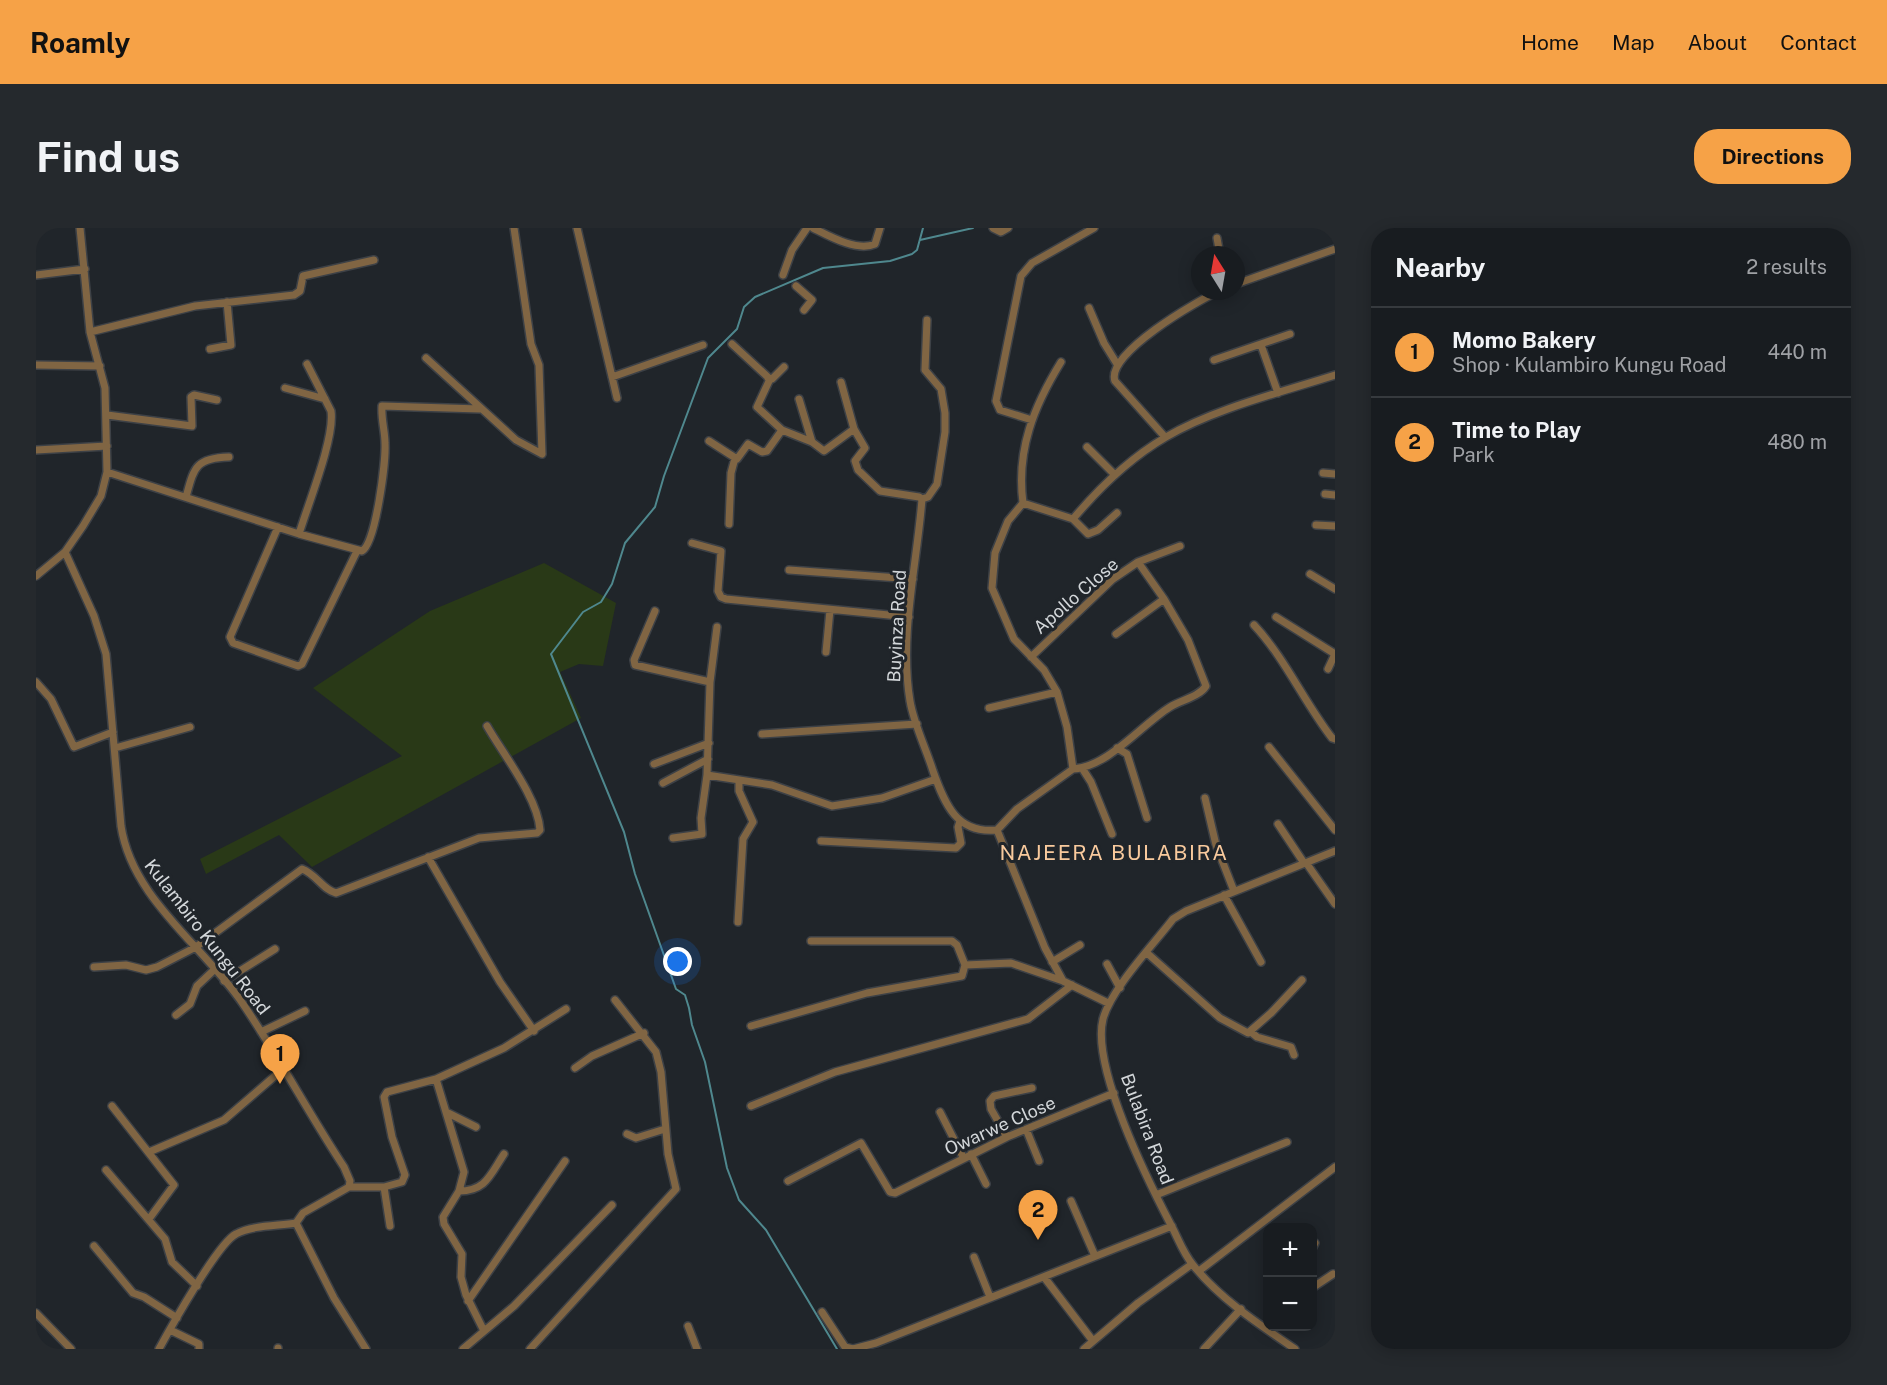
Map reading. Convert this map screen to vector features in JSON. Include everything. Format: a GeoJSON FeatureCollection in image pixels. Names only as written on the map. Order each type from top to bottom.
{"type":"FeatureCollection","features":[{"type":"Feature","properties":{"kind":"main road"},"geometry":{"type":"LineString","coordinates":[[1333,228],[1335,234]]}},
{"type":"Feature","properties":{"kind":"street"},"geometry":{"type":"LineString","coordinates":[[36,576],[65,552],[94,509],[108,472],[107,415],[100,366],[90,332],[80,228]]}},
{"type":"Feature","properties":{"kind":"street"},"geometry":{"type":"LineString","coordinates":[[426,358],[516,440],[542,454],[539,365],[531,344],[514,228]]}},
{"type":"Feature","properties":{"kind":"street"},"geometry":{"type":"LineString","coordinates":[[577,228],[617,398]]}},
{"type":"Feature","properties":{"kind":"street"},"geometry":{"type":"LineString","coordinates":[[783,275],[792,250],[807,228]]}},
{"type":"Feature","properties":{"kind":"street"},"geometry":{"type":"LineString","coordinates":[[813,228],[836,240],[869,246],[875,244],[880,228]]}},
{"type":"Feature","properties":{"kind":"street"},"geometry":{"type":"LineString","coordinates":[[993,228],[1001,232],[1008,228]]}},
{"type":"Feature","properties":{"kind":"street"},"geometry":{"type":"LineString","coordinates":[[1032,420],[1000,410],[996,401],[1021,276],[1032,263],[1094,228]]}},
{"type":"Feature","properties":{"kind":"street"},"geometry":{"type":"LineString","coordinates":[[1217,238],[1218,246]]}},
{"type":"Feature","properties":{"kind":"street"},"geometry":{"type":"LineString","coordinates":[[1245,281],[1335,249]]}},
{"type":"Feature","properties":{"kind":"street"},"geometry":{"type":"LineString","coordinates":[[90,332],[195,306],[297,294],[303,276],[374,260]]}},
{"type":"Feature","properties":{"kind":"street"},"geometry":{"type":"LineString","coordinates":[[36,275],[84,269]]}},
{"type":"Feature","properties":{"kind":"street"},"geometry":{"type":"LineString","coordinates":[[796,286],[812,300],[804,310]]}},
{"type":"Feature","properties":{"kind":"street"},"geometry":{"type":"LineString","coordinates":[[1165,437],[1113,376],[1117,364],[1168,320],[1198,300]]}},
{"type":"Feature","properties":{"kind":"street"},"geometry":{"type":"LineString","coordinates":[[210,349],[231,345],[227,302]]}},
{"type":"Feature","properties":{"kind":"street"},"geometry":{"type":"LineString","coordinates":[[1089,308],[1109,353],[1117,364]]}},
{"type":"Feature","properties":{"kind":"street"},"geometry":{"type":"LineString","coordinates":[[841,382],[854,429],[865,448],[855,461],[855,465],[880,491],[922,499],[928,497],[937,484],[945,432],[943,396],[925,370],[927,320]]}},
{"type":"Feature","properties":{"kind":"street"},"geometry":{"type":"LineString","coordinates":[[1214,360],[1290,334]]}},
{"type":"Feature","properties":{"kind":"street"},"geometry":{"type":"LineString","coordinates":[[732,344],[768,378],[770,383],[758,401],[757,407],[782,430],[826,450],[854,429]]}},
{"type":"Feature","properties":{"kind":"street"},"geometry":{"type":"LineString","coordinates":[[612,377],[703,345]]}},
{"type":"Feature","properties":{"kind":"street"},"geometry":{"type":"LineString","coordinates":[[1261,345],[1278,393]]}},
{"type":"Feature","properties":{"kind":"street"},"geometry":{"type":"LineString","coordinates":[[1031,657],[1014,639],[993,593],[991,583],[995,553],[1011,516],[1023,503],[1021,462],[1032,420],[1042,395],[1061,362]]}},
{"type":"Feature","properties":{"kind":"street"},"geometry":{"type":"LineString","coordinates":[[299,534],[332,428],[331,411],[307,364]]}},
{"type":"Feature","properties":{"kind":"street"},"geometry":{"type":"LineString","coordinates":[[36,365],[100,366]]}},
{"type":"Feature","properties":{"kind":"street"},"geometry":{"type":"LineString","coordinates":[[768,378],[772,379],[784,367]]}},
{"type":"Feature","properties":{"kind":"street"},"geometry":{"type":"LineString","coordinates":[[1073,519],[1092,496],[1115,475],[1165,437],[1201,420],[1335,375]]}},
{"type":"Feature","properties":{"kind":"street"},"geometry":{"type":"LineString","coordinates":[[285,388],[325,399]]}},
{"type":"Feature","properties":{"kind":"street"},"geometry":{"type":"LineString","coordinates":[[107,415],[192,426],[191,397],[194,395],[217,400]]}},
{"type":"Feature","properties":{"kind":"street"},"geometry":{"type":"LineString","coordinates":[[799,399],[812,442]]}},
{"type":"Feature","properties":{"kind":"street"},"geometry":{"type":"LineString","coordinates":[[108,472],[357,551],[366,549],[369,544],[381,489],[386,444],[381,423],[382,406],[480,409]]}},
{"type":"Feature","properties":{"kind":"street"},"geometry":{"type":"LineString","coordinates":[[735,458],[739,458],[747,444],[766,452],[782,430]]}},
{"type":"Feature","properties":{"kind":"street"},"geometry":{"type":"LineString","coordinates":[[709,441],[735,458]]}},
{"type":"Feature","properties":{"kind":"street"},"geometry":{"type":"LineString","coordinates":[[36,450],[106,446]]}},
{"type":"Feature","properties":{"kind":"street"},"geometry":{"type":"LineString","coordinates":[[1087,447],[1115,475]]}},
{"type":"Feature","properties":{"kind":"street"},"geometry":{"type":"LineString","coordinates":[[186,497],[197,465],[206,460],[229,457]]}},
{"type":"Feature","properties":{"kind":"street"},"geometry":{"type":"LineString","coordinates":[[729,524],[731,473],[735,458]]}},
{"type":"Feature","properties":{"kind":"street"},"geometry":{"type":"LineString","coordinates":[[1323,473],[1335,474]]}},
{"type":"Feature","properties":{"kind":"street"},"geometry":{"type":"LineString","coordinates":[[1325,494],[1335,495]]}},
{"type":"Feature","properties":{"kind":"street","name":"Buyinza Road"},"geometry":{"type":"LineString","coordinates":[[922,499],[909,617],[909,696],[936,779],[960,821]]}},
{"type":"Feature","properties":{"kind":"street"},"geometry":{"type":"LineString","coordinates":[[1023,503],[1073,519],[1091,534],[1117,513]]}},
{"type":"Feature","properties":{"kind":"street"},"geometry":{"type":"LineString","coordinates":[[1316,525],[1335,526]]}},
{"type":"Feature","properties":{"kind":"street"},"geometry":{"type":"LineString","coordinates":[[278,527],[230,637],[233,643],[298,666],[302,664],[357,551]]}},
{"type":"Feature","properties":{"kind":"street"},"geometry":{"type":"LineString","coordinates":[[692,543],[722,551],[718,591],[721,597],[730,600],[909,617]]}},
{"type":"Feature","properties":{"kind":"street","name":"Apollo Close"},"geometry":{"type":"LineString","coordinates":[[1073,769],[1067,727],[1057,692],[1044,670],[1031,657],[1086,602],[1138,562],[1180,546]]}},
{"type":"Feature","properties":{"kind":"street","name":"Kulambiro Kungu Road"},"geometry":{"type":"LineString","coordinates":[[65,552],[94,616],[106,654],[121,826],[126,852],[153,896],[215,969],[261,1032],[344,1167],[350,1181],[349,1187]]}},
{"type":"Feature","properties":{"kind":"street"},"geometry":{"type":"LineString","coordinates":[[997,830],[1017,808],[1073,769],[1082,768],[1105,757],[1170,707],[1206,686],[1188,640],[1164,599],[1138,562]]}},
{"type":"Feature","properties":{"kind":"street"},"geometry":{"type":"LineString","coordinates":[[789,570],[913,579]]}},
{"type":"Feature","properties":{"kind":"street"},"geometry":{"type":"LineString","coordinates":[[1310,574],[1335,589]]}},
{"type":"Feature","properties":{"kind":"street"},"geometry":{"type":"LineString","coordinates":[[709,590],[718,591]]}},
{"type":"Feature","properties":{"kind":"street"},"geometry":{"type":"LineString","coordinates":[[1116,634],[1164,599]]}},
{"type":"Feature","properties":{"kind":"street"},"geometry":{"type":"LineString","coordinates":[[826,652],[830,610]]}},
{"type":"Feature","properties":{"kind":"street"},"geometry":{"type":"LineString","coordinates":[[655,611],[633,660],[635,665],[710,682]]}},
{"type":"Feature","properties":{"kind":"street"},"geometry":{"type":"LineString","coordinates":[[1276,617],[1335,654],[1328,669]]}},
{"type":"Feature","properties":{"kind":"street"},"geometry":{"type":"LineString","coordinates":[[1254,625],[1283,665],[1310,709],[1335,739]]}},
{"type":"Feature","properties":{"kind":"street"},"geometry":{"type":"LineString","coordinates":[[673,838],[702,834],[701,818],[708,767],[710,682],[717,627]]}},
{"type":"Feature","properties":{"kind":"street"},"geometry":{"type":"LineString","coordinates":[[36,682],[51,699],[72,746],[80,746],[113,732]]}},
{"type":"Feature","properties":{"kind":"street"},"geometry":{"type":"LineString","coordinates":[[989,708],[1057,692]]}},
{"type":"Feature","properties":{"kind":"street"},"geometry":{"type":"LineString","coordinates":[[762,734],[917,724]]}},
{"type":"Feature","properties":{"kind":"street"},"geometry":{"type":"LineString","coordinates":[[94,967],[126,965],[149,970],[196,947],[298,870],[304,869],[314,875],[329,891],[336,893],[479,838],[533,834],[540,830],[527,795],[487,726]]}},
{"type":"Feature","properties":{"kind":"street"},"geometry":{"type":"LineString","coordinates":[[115,748],[190,727]]}},
{"type":"Feature","properties":{"kind":"street"},"geometry":{"type":"LineString","coordinates":[[654,764],[709,742]]}},
{"type":"Feature","properties":{"kind":"street"},"geometry":{"type":"LineString","coordinates":[[1269,747],[1335,830]]}},
{"type":"Feature","properties":{"kind":"street"},"geometry":{"type":"LineString","coordinates":[[1117,748],[1127,754],[1147,818]]}},
{"type":"Feature","properties":{"kind":"street"},"geometry":{"type":"LineString","coordinates":[[663,783],[699,763],[739,780],[782,788],[832,806],[882,798],[936,779]]}},
{"type":"Feature","properties":{"kind":"street"},"geometry":{"type":"LineString","coordinates":[[1082,768],[1112,834]]}},
{"type":"Feature","properties":{"kind":"street"},"geometry":{"type":"LineString","coordinates":[[738,922],[743,839],[753,822],[739,791],[739,780]]}},
{"type":"Feature","properties":{"kind":"street"},"geometry":{"type":"LineString","coordinates":[[1205,798],[1216,845],[1234,891]]}},
{"type":"Feature","properties":{"kind":"street"},"geometry":{"type":"LineString","coordinates":[[821,841],[956,848],[961,843],[958,827],[960,821],[970,828],[997,830]]}},
{"type":"Feature","properties":{"kind":"street"},"geometry":{"type":"LineString","coordinates":[[1278,824],[1335,904]]}},
{"type":"Feature","properties":{"kind":"street"},"geometry":{"type":"LineString","coordinates":[[997,830],[1052,962],[1063,981]]}},
{"type":"Feature","properties":{"kind":"street","name":"Bulabira Road"},"geometry":{"type":"LineString","coordinates":[[1263,1324],[1241,1309],[1192,1264],[1156,1195],[1114,1093],[1101,1035],[1108,1003],[1173,919],[1186,910],[1335,851]]}},
{"type":"Feature","properties":{"kind":"street"},"geometry":{"type":"LineString","coordinates":[[428,857],[500,982],[534,1030]]}},
{"type":"Feature","properties":{"kind":"street"},"geometry":{"type":"LineString","coordinates":[[1224,895],[1261,962]]}},
{"type":"Feature","properties":{"kind":"street"},"geometry":{"type":"LineString","coordinates":[[751,1026],[867,993],[962,976],[965,965],[957,945],[952,941],[811,941]]}},
{"type":"Feature","properties":{"kind":"street"},"geometry":{"type":"LineString","coordinates":[[1052,962],[1080,945]]}},
{"type":"Feature","properties":{"kind":"street"},"geometry":{"type":"LineString","coordinates":[[224,981],[275,949]]}},
{"type":"Feature","properties":{"kind":"street"},"geometry":{"type":"LineString","coordinates":[[1147,953],[1220,1018],[1257,1037],[1291,1047],[1294,1055]]}},
{"type":"Feature","properties":{"kind":"street"},"geometry":{"type":"LineString","coordinates":[[965,965],[1011,963],[1063,981],[1108,1003]]}},
{"type":"Feature","properties":{"kind":"street"},"geometry":{"type":"LineString","coordinates":[[1107,964],[1120,988]]}},
{"type":"Feature","properties":{"kind":"street"},"geometry":{"type":"LineString","coordinates":[[176,1015],[188,1008],[197,986],[215,969]]}},
{"type":"Feature","properties":{"kind":"street"},"geometry":{"type":"LineString","coordinates":[[1251,1032],[1302,980]]}},
{"type":"Feature","properties":{"kind":"street"},"geometry":{"type":"LineString","coordinates":[[751,1106],[835,1072],[1028,1019],[1072,985]]}},
{"type":"Feature","properties":{"kind":"street"},"geometry":{"type":"LineString","coordinates":[[530,1349],[676,1190],[665,1129],[660,1063],[644,1033],[615,1000]]}},
{"type":"Feature","properties":{"kind":"street"},"geometry":{"type":"LineString","coordinates":[[159,1349],[197,1286],[233,1235],[245,1231],[296,1224],[303,1213],[349,1187],[384,1187],[402,1182],[405,1175],[392,1137],[384,1097],[387,1092],[436,1079],[504,1048],[567,1009]]}},
{"type":"Feature","properties":{"kind":"street"},"geometry":{"type":"LineString","coordinates":[[261,1032],[305,1011]]}},
{"type":"Feature","properties":{"kind":"street"},"geometry":{"type":"LineString","coordinates":[[575,1068],[592,1056],[644,1033]]}},
{"type":"Feature","properties":{"kind":"street"},"geometry":{"type":"LineString","coordinates":[[149,1152],[224,1120],[282,1069]]}},
{"type":"Feature","properties":{"kind":"street"},"geometry":{"type":"LineString","coordinates":[[436,1079],[448,1113],[453,1144],[464,1172],[459,1191],[447,1208],[443,1221],[462,1254],[461,1277],[468,1301],[484,1331]]}},
{"type":"Feature","properties":{"kind":"street"},"geometry":{"type":"LineString","coordinates":[[1007,1137],[991,1109],[990,1101],[994,1096],[1032,1088]]}},
{"type":"Feature","properties":{"kind":"street","name":"Owarwe Close"},"geometry":{"type":"LineString","coordinates":[[788,1181],[859,1143],[890,1192],[901,1190],[1007,1137],[1114,1093]]}},
{"type":"Feature","properties":{"kind":"street"},"geometry":{"type":"LineString","coordinates":[[112,1106],[174,1186],[149,1219]]}},
{"type":"Feature","properties":{"kind":"street"},"geometry":{"type":"LineString","coordinates":[[940,1112],[987,1184]]}},
{"type":"Feature","properties":{"kind":"street"},"geometry":{"type":"LineString","coordinates":[[448,1113],[476,1126]]}},
{"type":"Feature","properties":{"kind":"street"},"geometry":{"type":"LineString","coordinates":[[627,1134],[636,1138],[665,1129]]}},
{"type":"Feature","properties":{"kind":"street"},"geometry":{"type":"LineString","coordinates":[[1026,1129],[1039,1161]]}},
{"type":"Feature","properties":{"kind":"street"},"geometry":{"type":"LineString","coordinates":[[1156,1195],[1287,1142]]}},
{"type":"Feature","properties":{"kind":"street"},"geometry":{"type":"LineString","coordinates":[[459,1191],[471,1191],[480,1187],[504,1154]]}},
{"type":"Feature","properties":{"kind":"street"},"geometry":{"type":"LineString","coordinates":[[468,1301],[565,1161]]}},
{"type":"Feature","properties":{"kind":"street"},"geometry":{"type":"LineString","coordinates":[[1199,1271],[1335,1167]]}},
{"type":"Feature","properties":{"kind":"street"},"geometry":{"type":"LineString","coordinates":[[106,1170],[165,1240],[171,1260],[197,1286]]}},
{"type":"Feature","properties":{"kind":"street"},"geometry":{"type":"LineString","coordinates":[[384,1187],[390,1226]]}},
{"type":"Feature","properties":{"kind":"street"},"geometry":{"type":"LineString","coordinates":[[1071,1201],[1095,1256]]}},
{"type":"Feature","properties":{"kind":"street"},"geometry":{"type":"LineString","coordinates":[[463,1349],[559,1262],[612,1205]]}},
{"type":"Feature","properties":{"kind":"street"},"geometry":{"type":"LineString","coordinates":[[296,1224],[334,1298],[366,1349]]}},
{"type":"Feature","properties":{"kind":"street"},"geometry":{"type":"LineString","coordinates":[[822,1312],[845,1347],[854,1349],[878,1346],[990,1297],[1172,1226]]}},
{"type":"Feature","properties":{"kind":"street"},"geometry":{"type":"LineString","coordinates":[[94,1245],[133,1293],[144,1297],[177,1318]]}},
{"type":"Feature","properties":{"kind":"street"},"geometry":{"type":"LineString","coordinates":[[974,1257],[990,1297]]}},
{"type":"Feature","properties":{"kind":"street"},"geometry":{"type":"LineString","coordinates":[[1084,1349],[1138,1303],[1192,1264]]}},
{"type":"Feature","properties":{"kind":"street"},"geometry":{"type":"LineString","coordinates":[[1317,1285],[1333,1274]]}},
{"type":"Feature","properties":{"kind":"street"},"geometry":{"type":"LineString","coordinates":[[1044,1277],[1094,1341]]}},
{"type":"Feature","properties":{"kind":"street"},"geometry":{"type":"LineString","coordinates":[[1204,1349],[1241,1309]]}},
{"type":"Feature","properties":{"kind":"street"},"geometry":{"type":"LineString","coordinates":[[36,1313],[71,1349]]}},
{"type":"Feature","properties":{"kind":"street"},"geometry":{"type":"LineString","coordinates":[[688,1326],[698,1349]]}},
{"type":"Feature","properties":{"kind":"street"},"geometry":{"type":"LineString","coordinates":[[170,1330],[199,1344],[199,1349]]}},
{"type":"Feature","properties":{"kind":"street","name":"Bulabira Road"},"geometry":{"type":"LineString","coordinates":[[1273,1331],[1295,1349]]}},
{"type":"Feature","properties":{"kind":"green space"},"geometry":{"type":"Polygon","coordinates":[[[544,563],[616,603],[603,666],[579,664],[560,672],[581,718],[312,867],[279,835],[206,874],[200,859],[402,756],[313,688],[430,611],[544,563]]]}},
{"type":"Feature","properties":{"kind":"waterway"},"geometry":{"type":"LineString","coordinates":[[837,1349],[766,1230],[739,1200],[727,1168],[705,1062],[692,1025],[685,995],[676,989],[635,874],[624,832],[551,654],[583,612],[601,602],[612,584],[625,543],[655,507],[664,476],[708,358],[737,329],[744,307],[755,297],[823,268],[890,261],[912,254],[917,250],[923,228]]}},
{"type":"Feature","properties":{"kind":"waterway"},"geometry":{"type":"LineString","coordinates":[[920,240],[973,228]]}},
{"type":"Feature","properties":{"kind":"place","name":"Momo Bakery"},"geometry":{"type":"Point","coordinates":[280,1084]}},
{"type":"Feature","properties":{"kind":"place","name":"Time to Play"},"geometry":{"type":"Point","coordinates":[1038,1240]}},
{"type":"Feature","properties":{"kind":"district","name":"NAJEERA BULABIRA"},"geometry":{"type":"Point","coordinates":[1114,853]}}]}
